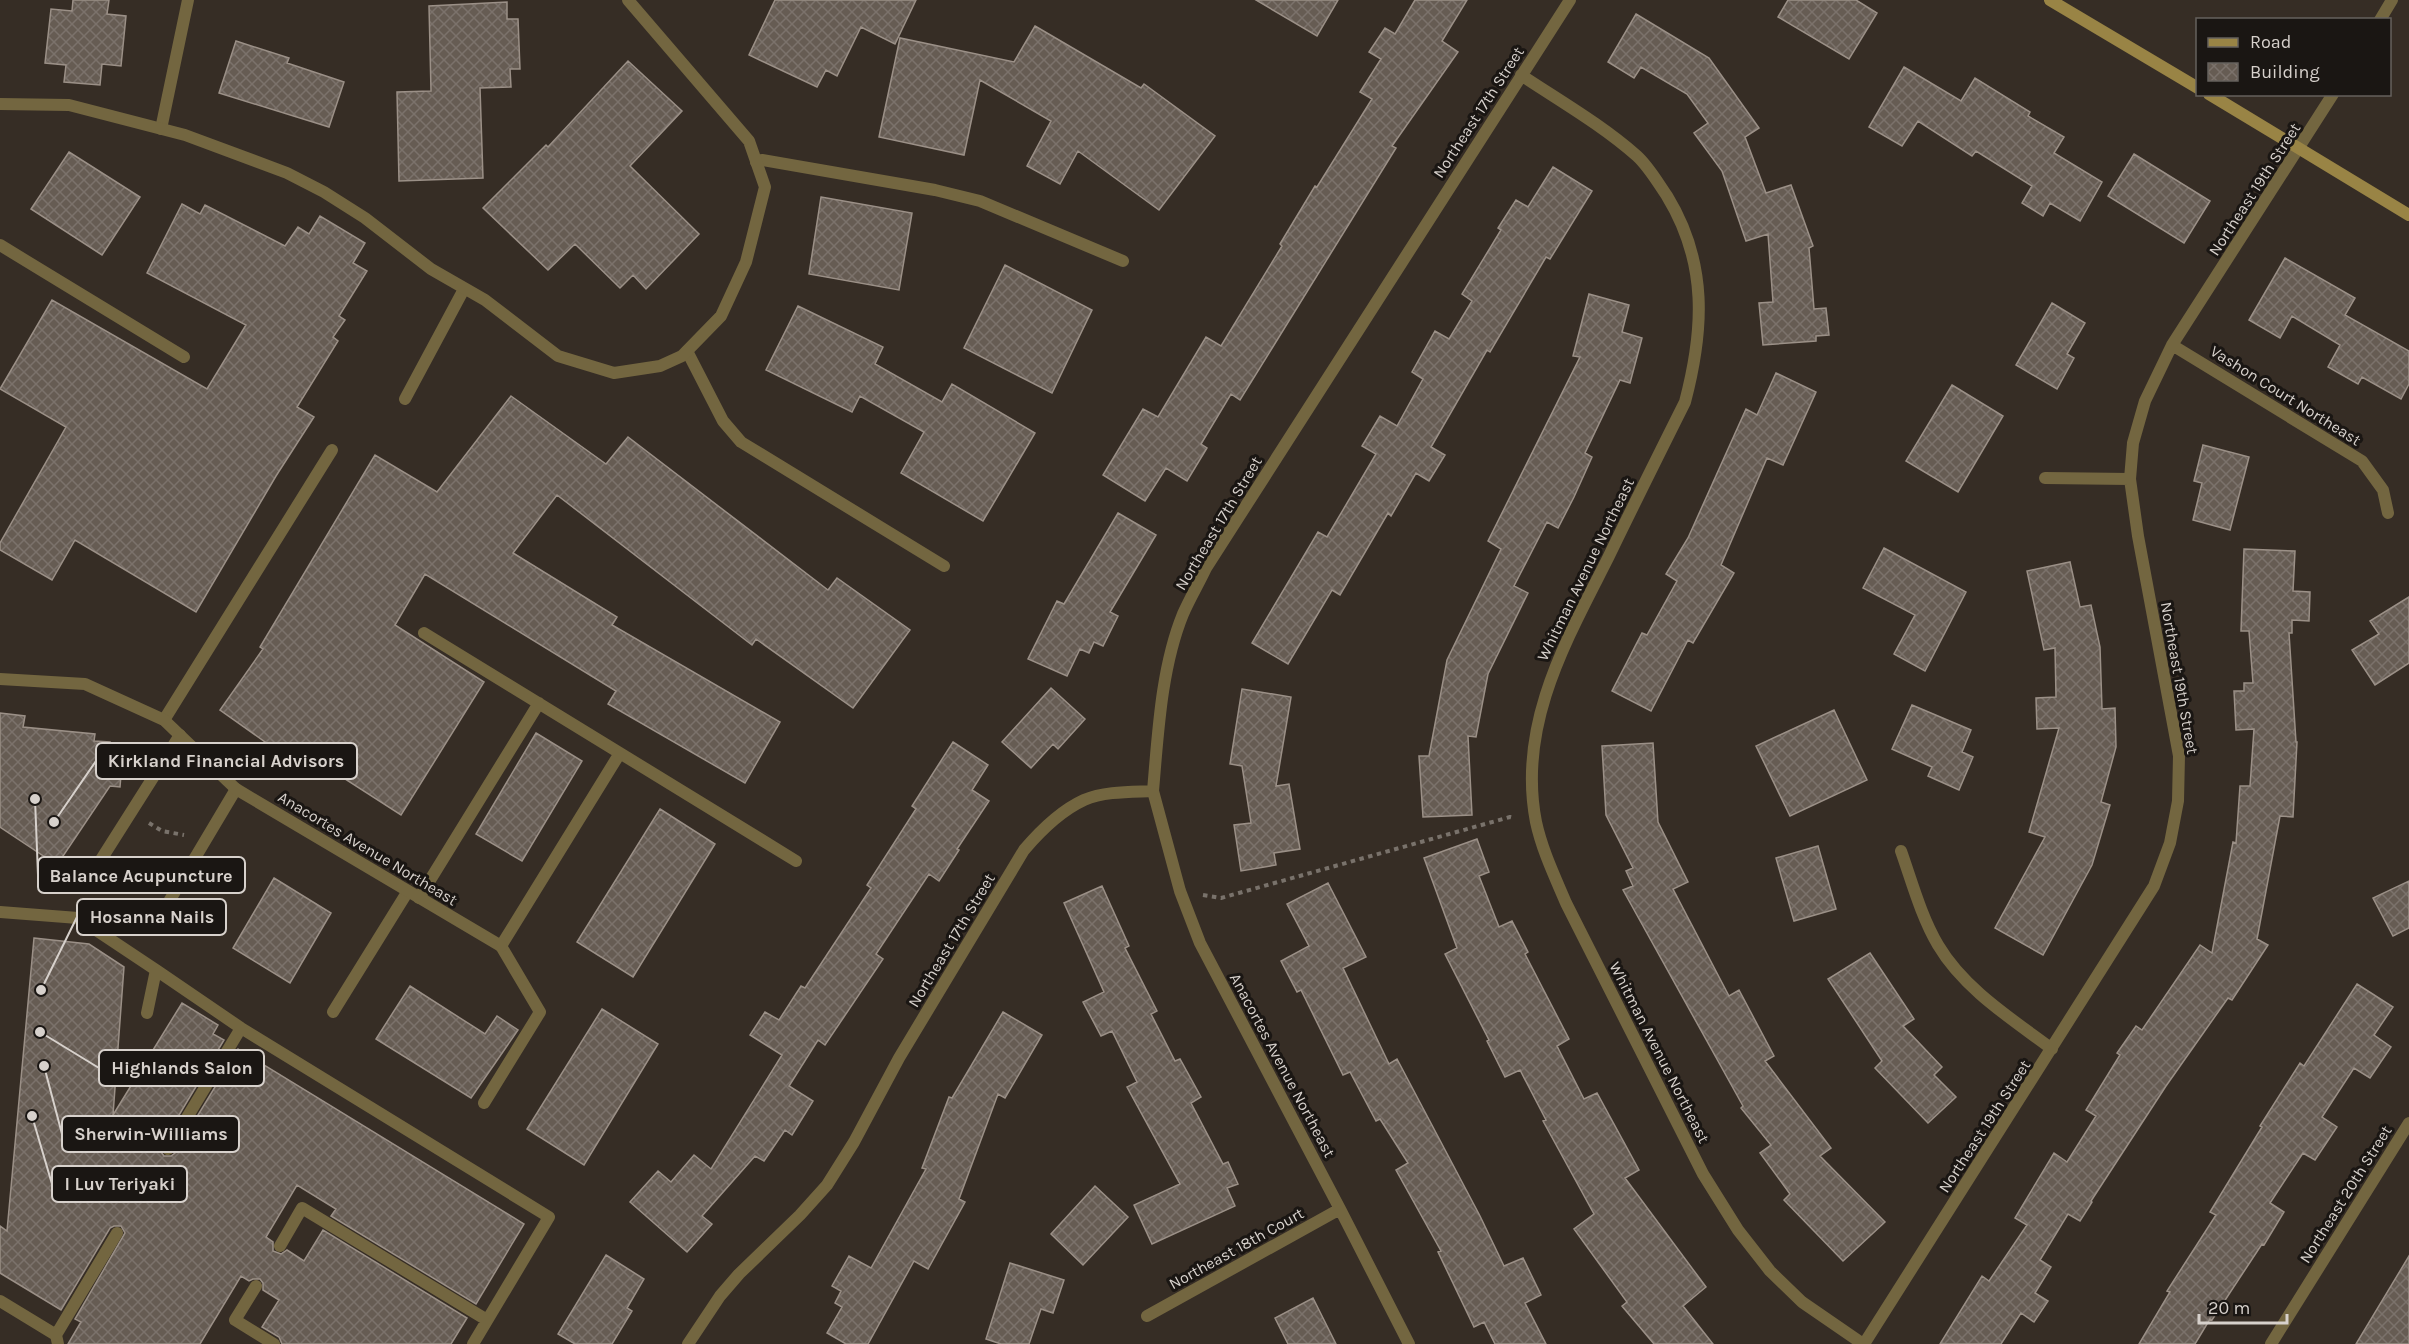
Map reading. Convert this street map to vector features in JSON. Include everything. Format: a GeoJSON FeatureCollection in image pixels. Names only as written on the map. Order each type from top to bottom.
{"type":"FeatureCollection","features":[{"type":"Feature","properties":{"kind":"street"},"geometry":{"type":"LineString","coordinates":[[161,129],[188,0]]}},
{"type":"Feature","properties":{"kind":"street"},"geometry":{"type":"LineString","coordinates":[[0,104],[69,105],[185,135],[287,173],[324,192],[365,218],[431,269],[484,300],[558,356],[614,373],[660,366],[682,356],[721,316],[746,262],[765,187],[749,141],[628,0]]}},
{"type":"Feature","properties":{"kind":"street","name":"Northeast 17th Street"},"geometry":{"type":"LineString","coordinates":[[688,1344],[720,1296],[739,1274],[800,1215],[827,1185],[854,1142],[899,1058],[1024,850],[1041,830],[1061,814],[1086,799],[1117,793],[1153,791],[1159,720],[1170,662],[1183,615],[1206,568],[1570,0]]}},
{"type":"Feature","properties":{"kind":"street"},"geometry":{"type":"LineString","coordinates":[[2050,0],[2196,87]]}},
{"type":"Feature","properties":{"kind":"street"},"geometry":{"type":"LineString","coordinates":[[2381,18],[2392,0]]}},
{"type":"Feature","properties":{"kind":"street","name":"Whitman Avenue Northeast"},"geometry":{"type":"LineString","coordinates":[[1521,75],[1613,137],[1639,158],[1679,216],[1692,247],[1698,286],[1696,360],[1685,402],[1558,658],[1542,704],[1534,740],[1532,777],[1536,821],[1546,857],[1566,903],[1703,1174],[1738,1230],[1770,1271],[1802,1302],[1864,1344]]}},
{"type":"Feature","properties":{"kind":"street"},"geometry":{"type":"LineString","coordinates":[[2212,96],[2409,214]]}},
{"type":"Feature","properties":{"kind":"street","name":"Northeast 19th Street"},"geometry":{"type":"LineString","coordinates":[[1864,1344],[2154,886],[2170,843],[2178,801],[2179,756],[2138,536],[2130,479],[2133,443],[2145,401],[2172,345],[2332,96]]}},
{"type":"Feature","properties":{"kind":"street"},"geometry":{"type":"LineString","coordinates":[[756,162],[762,160],[912,186],[980,201],[1123,261]]}},
{"type":"Feature","properties":{"kind":"street"},"geometry":{"type":"LineString","coordinates":[[0,245],[184,357]]}},
{"type":"Feature","properties":{"kind":"street"},"geometry":{"type":"LineString","coordinates":[[405,399],[464,289]]}},
{"type":"Feature","properties":{"kind":"street","name":"Vashon Court Northeast"},"geometry":{"type":"LineString","coordinates":[[2172,345],[2362,462],[2383,490],[2388,513]]}},
{"type":"Feature","properties":{"kind":"street"},"geometry":{"type":"LineString","coordinates":[[687,351],[723,421],[741,442],[944,566]]}},
{"type":"Feature","properties":{"kind":"street"},"geometry":{"type":"LineString","coordinates":[[164,720],[332,450]]}},
{"type":"Feature","properties":{"kind":"street"},"geometry":{"type":"LineString","coordinates":[[2045,478],[2130,479]]}},
{"type":"Feature","properties":{"kind":"street"},"geometry":{"type":"LineString","coordinates":[[424,633],[796,861]]}},
{"type":"Feature","properties":{"kind":"street","name":"Anacortes Avenue Northeast"},"geometry":{"type":"LineString","coordinates":[[0,679],[85,684],[164,720],[236,789],[501,946]]}},
{"type":"Feature","properties":{"kind":"street"},"geometry":{"type":"LineString","coordinates":[[333,1012],[414,894],[539,703]]}},
{"type":"Feature","properties":{"kind":"street"},"geometry":{"type":"LineString","coordinates":[[90,878],[180,735]]}},
{"type":"Feature","properties":{"kind":"street"},"geometry":{"type":"LineString","coordinates":[[484,1103],[540,1012],[501,946],[620,753]]}},
{"type":"Feature","properties":{"kind":"street"},"geometry":{"type":"LineString","coordinates":[[155,926],[236,789]]}},
{"type":"Feature","properties":{"kind":"street","name":"Anacortes Avenue Northeast"},"geometry":{"type":"LineString","coordinates":[[1153,791],[1180,891],[1200,944],[1409,1344]]}},
{"type":"Feature","properties":{"kind":"street"},"geometry":{"type":"LineString","coordinates":[[1901,851],[1925,918],[1938,946],[1962,975],[1990,1003],[2052,1049]]}},
{"type":"Feature","properties":{"kind":"street"},"geometry":{"type":"LineString","coordinates":[[0,912],[78,918],[241,1028],[549,1217],[473,1344]]}},
{"type":"Feature","properties":{"kind":"street"},"geometry":{"type":"LineString","coordinates":[[147,1013],[156,970]]}},
{"type":"Feature","properties":{"kind":"street"},"geometry":{"type":"LineString","coordinates":[[168,1149],[241,1028]]}},
{"type":"Feature","properties":{"kind":"street","name":"Northeast 20th Street"},"geometry":{"type":"LineString","coordinates":[[2271,1344],[2409,1123]]}},
{"type":"Feature","properties":{"kind":"street"},"geometry":{"type":"LineString","coordinates":[[280,1246],[303,1208],[487,1320]]}},
{"type":"Feature","properties":{"kind":"street","name":"Northeast 18th Court"},"geometry":{"type":"LineString","coordinates":[[1147,1316],[1340,1209]]}},
{"type":"Feature","properties":{"kind":"street"},"geometry":{"type":"LineString","coordinates":[[0,1301],[57,1339],[117,1233]]}},
{"type":"Feature","properties":{"kind":"street"},"geometry":{"type":"LineString","coordinates":[[256,1286],[235,1320],[274,1344]]}},
{"type":"Feature","properties":{"kind":"path"},"geometry":{"type":"LineString","coordinates":[[131,812],[162,831],[182,833],[202,847]]}},
{"type":"Feature","properties":{"kind":"path"},"geometry":{"type":"LineString","coordinates":[[1180,891],[1221,898],[1510,817],[1536,821]]}},
{"type":"Feature","properties":{"kind":"building"},"geometry":{"type":"Polygon","coordinates":[[[73,0],[109,0],[107,14],[126,16],[121,66],[102,64],[100,85],[64,82],[66,65],[45,63],[51,9],[72,11],[73,0]]]}},
{"type":"Feature","properties":{"kind":"building"},"geometry":{"type":"Polygon","coordinates":[[[775,0],[916,0],[895,44],[861,27],[837,76],[826,70],[817,87],[749,55],[775,0]]]}},
{"type":"Feature","properties":{"kind":"building"},"geometry":{"type":"Polygon","coordinates":[[[1256,0],[1338,0],[1317,36],[1256,0]]]}},
{"type":"Feature","properties":{"kind":"building"},"geometry":{"type":"Polygon","coordinates":[[[1415,0],[1467,0],[1442,41],[1458,52],[1392,146],[1396,148],[1240,400],[1231,394],[1201,444],[1207,448],[1187,481],[1166,468],[1145,501],[1103,475],[1143,409],[1158,417],[1206,337],[1221,346],[1282,246],[1280,244],[1315,186],[1317,187],[1372,99],[1360,92],[1381,59],[1369,52],[1385,28],[1395,34],[1415,0]]]}},
{"type":"Feature","properties":{"kind":"building"},"geometry":{"type":"Polygon","coordinates":[[[1788,0],[1856,0],[1877,13],[1849,59],[1778,17],[1788,0]]]}},
{"type":"Feature","properties":{"kind":"building"},"geometry":{"type":"Polygon","coordinates":[[[507,2],[507,19],[518,19],[520,69],[510,69],[511,87],[480,88],[483,178],[399,181],[397,92],[431,91],[429,6],[507,2]]]}},
{"type":"Feature","properties":{"kind":"building"},"geometry":{"type":"Polygon","coordinates":[[[1636,14],[1709,58],[1759,128],[1745,137],[1766,193],[1791,185],[1813,246],[1809,248],[1814,309],[1826,308],[1829,335],[1816,336],[1816,341],[1763,345],[1759,303],[1773,302],[1768,234],[1746,241],[1722,171],[1694,133],[1708,123],[1687,94],[1641,67],[1634,78],[1608,62],[1636,14]]]}},
{"type":"Feature","properties":{"kind":"building"},"geometry":{"type":"Polygon","coordinates":[[[1035,26],[1141,88],[1144,84],[1215,136],[1159,210],[1078,151],[1060,184],[1027,166],[1051,121],[980,80],[964,155],[879,137],[900,38],[1014,62],[1035,26]]]}},
{"type":"Feature","properties":{"kind":"building"},"geometry":{"type":"Polygon","coordinates":[[[236,41],[289,58],[287,63],[344,82],[329,127],[219,93],[236,41]]]}},
{"type":"Feature","properties":{"kind":"building"},"geometry":{"type":"Polygon","coordinates":[[[628,61],[682,111],[630,166],[699,234],[646,289],[633,275],[620,288],[575,244],[548,270],[483,208],[546,145],[548,147],[628,61]]]}},
{"type":"Feature","properties":{"kind":"building"},"geometry":{"type":"Polygon","coordinates":[[[1904,67],[1961,101],[1975,78],[2030,112],[2028,116],[2064,137],[2054,153],[2102,182],[2080,221],[2050,203],[2043,216],[2022,203],[2032,186],[1976,151],[1972,156],[1918,121],[1902,146],[1869,127],[1904,67]]]}},
{"type":"Feature","properties":{"kind":"building"},"geometry":{"type":"Polygon","coordinates":[[[69,152],[140,197],[102,255],[31,209],[69,152]]]}},
{"type":"Feature","properties":{"kind":"building"},"geometry":{"type":"Polygon","coordinates":[[[2134,154],[2210,201],[2184,243],[2108,196],[2134,154]]]}},
{"type":"Feature","properties":{"kind":"building"},"geometry":{"type":"Polygon","coordinates":[[[1553,167],[1592,191],[1550,259],[1546,257],[1490,352],[1487,350],[1431,447],[1445,455],[1429,481],[1416,473],[1391,516],[1388,513],[1340,595],[1332,590],[1288,664],[1252,643],[1318,532],[1327,537],[1376,454],[1362,446],[1380,416],[1397,426],[1423,379],[1412,372],[1435,331],[1449,339],[1472,301],[1462,294],[1501,230],[1498,228],[1516,200],[1528,207],[1553,167]]]}},
{"type":"Feature","properties":{"kind":"building"},"geometry":{"type":"Polygon","coordinates":[[[821,197],[912,213],[899,290],[809,274],[821,197]]]}},
{"type":"Feature","properties":{"kind":"building"},"geometry":{"type":"Polygon","coordinates":[[[182,204],[200,214],[205,205],[285,246],[298,227],[309,234],[320,216],[365,243],[353,263],[367,271],[339,316],[345,320],[333,337],[338,341],[297,407],[314,417],[276,476],[196,612],[75,540],[52,580],[0,550],[0,543],[66,427],[0,389],[52,300],[207,389],[246,325],[147,273],[182,204]]]}},
{"type":"Feature","properties":{"kind":"building"},"geometry":{"type":"Polygon","coordinates":[[[2285,258],[2355,298],[2345,315],[2409,351],[2409,384],[2401,399],[2362,377],[2358,384],[2328,367],[2340,345],[2292,316],[2280,338],[2249,320],[2285,258]]]}},
{"type":"Feature","properties":{"kind":"building"},"geometry":{"type":"Polygon","coordinates":[[[1005,265],[1092,310],[1052,393],[964,348],[1005,265]]]}},
{"type":"Feature","properties":{"kind":"building"},"geometry":{"type":"Polygon","coordinates":[[[1589,294],[1629,305],[1622,332],[1642,338],[1630,383],[1620,380],[1585,453],[1592,457],[1574,497],[1558,528],[1547,522],[1514,586],[1528,593],[1488,674],[1476,737],[1468,736],[1472,815],[1423,817],[1419,756],[1429,756],[1447,660],[1501,549],[1488,541],[1580,357],[1573,356],[1589,294]]]}},
{"type":"Feature","properties":{"kind":"building"},"geometry":{"type":"Polygon","coordinates":[[[2052,303],[2085,323],[2067,354],[2074,358],[2057,389],[2016,365],[2052,303]]]}},
{"type":"Feature","properties":{"kind":"building"},"geometry":{"type":"Polygon","coordinates":[[[798,306],[883,347],[875,364],[942,402],[952,384],[1035,433],[983,521],[901,473],[924,432],[860,396],[852,412],[766,370],[798,306]]]}},
{"type":"Feature","properties":{"kind":"building"},"geometry":{"type":"Polygon","coordinates":[[[1776,373],[1816,392],[1783,465],[1767,458],[1721,565],[1734,573],[1693,643],[1688,640],[1651,711],[1612,691],[1642,633],[1647,635],[1677,581],[1666,574],[1688,538],[1746,409],[1757,415],[1776,373]]]}},
{"type":"Feature","properties":{"kind":"building"},"geometry":{"type":"Polygon","coordinates":[[[1952,385],[2003,416],[1958,492],[1906,461],[1952,385]]]}},
{"type":"Feature","properties":{"kind":"building"},"geometry":{"type":"Polygon","coordinates":[[[511,396],[606,464],[628,437],[828,590],[837,578],[910,630],[853,708],[756,639],[752,645],[557,495],[513,553],[617,617],[612,625],[780,722],[745,783],[608,704],[616,691],[425,574],[395,625],[484,682],[401,815],[314,759],[306,771],[220,710],[263,649],[260,647],[375,455],[437,492],[511,396]]]}},
{"type":"Feature","properties":{"kind":"building"},"geometry":{"type":"Polygon","coordinates":[[[2203,445],[2249,457],[2230,530],[2193,520],[2202,483],[2194,481],[2203,445]]]}},
{"type":"Feature","properties":{"kind":"building"},"geometry":{"type":"Polygon","coordinates":[[[1118,513],[1156,535],[1110,612],[1118,616],[1103,646],[1094,642],[1089,653],[1080,649],[1067,676],[1028,659],[1057,601],[1064,604],[1118,513]]]}},
{"type":"Feature","properties":{"kind":"building"},"geometry":{"type":"Polygon","coordinates":[[[1884,548],[1966,592],[1925,671],[1894,654],[1915,615],[1863,588],[1884,548]]]}},
{"type":"Feature","properties":{"kind":"building"},"geometry":{"type":"Polygon","coordinates":[[[2244,549],[2295,551],[2293,591],[2310,592],[2309,621],[2292,620],[2292,633],[2289,633],[2297,742],[2293,817],[2280,816],[2257,939],[2268,945],[2232,1000],[2228,998],[2166,1086],[2080,1221],[2068,1214],[2040,1260],[2051,1267],[2035,1293],[2048,1301],[2034,1322],[2021,1313],[2001,1344],[1940,1344],[1982,1276],[1989,1281],[2027,1225],[2015,1218],[2054,1153],[2067,1162],[2096,1116],[2086,1110],[2120,1055],[2117,1053],[2136,1026],[2142,1030],[2200,945],[2212,953],[2233,842],[2236,843],[2240,786],[2250,786],[2254,729],[2236,730],[2234,691],[2244,691],[2244,683],[2253,683],[2249,631],[2241,631],[2244,549]]]}},
{"type":"Feature","properties":{"kind":"building"},"geometry":{"type":"Polygon","coordinates":[[[2070,562],[2080,607],[2091,605],[2100,647],[2102,709],[2115,708],[2116,747],[2101,802],[2110,805],[2092,865],[2043,955],[1995,928],[2045,837],[2029,832],[2059,728],[2037,729],[2036,698],[2056,697],[2055,648],[2044,650],[2027,571],[2070,562]]]}},
{"type":"Feature","properties":{"kind":"building"},"geometry":{"type":"Polygon","coordinates":[[[2409,597],[2409,663],[2375,685],[2352,650],[2379,634],[2370,621],[2409,597]]]}},
{"type":"Feature","properties":{"kind":"building"},"geometry":{"type":"Polygon","coordinates":[[[1051,688],[1085,719],[1058,749],[1053,744],[1031,768],[1002,742],[1051,688]]]}},
{"type":"Feature","properties":{"kind":"building"},"geometry":{"type":"Polygon","coordinates":[[[1242,689],[1291,697],[1276,786],[1289,784],[1300,849],[1274,853],[1276,865],[1241,871],[1234,825],[1251,823],[1242,766],[1230,764],[1242,689]]]}},
{"type":"Feature","properties":{"kind":"building"},"geometry":{"type":"Polygon","coordinates":[[[1912,705],[1971,730],[1962,752],[1973,757],[1959,790],[1928,776],[1932,767],[1892,749],[1912,705]]]}},
{"type":"Feature","properties":{"kind":"building"},"geometry":{"type":"Polygon","coordinates":[[[1834,710],[1867,780],[1790,816],[1756,746],[1834,710]]]}},
{"type":"Feature","properties":{"kind":"building"},"geometry":{"type":"Polygon","coordinates":[[[0,713],[25,716],[23,727],[95,734],[94,741],[110,742],[109,748],[123,750],[120,787],[110,786],[57,865],[0,827],[0,713]]]}},
{"type":"Feature","properties":{"kind":"building"},"geometry":{"type":"Polygon","coordinates":[[[536,733],[582,761],[522,861],[476,834],[536,733]]]}},
{"type":"Feature","properties":{"kind":"building"},"geometry":{"type":"Polygon","coordinates":[[[953,742],[988,765],[972,790],[989,801],[939,881],[929,874],[876,954],[883,959],[825,1045],[818,1040],[789,1086],[813,1101],[792,1135],[785,1130],[764,1161],[755,1156],[702,1216],[712,1224],[687,1252],[630,1202],[658,1171],[671,1182],[694,1155],[711,1169],[782,1055],[750,1035],[765,1012],[779,1020],[801,986],[805,988],[871,888],[867,885],[916,809],[912,806],[953,742]]]}},
{"type":"Feature","properties":{"kind":"building"},"geometry":{"type":"Polygon","coordinates":[[[1653,743],[1658,822],[1688,882],[1673,889],[1729,996],[1739,990],[1774,1056],[1765,1061],[1831,1148],[1820,1156],[1885,1222],[1843,1261],[1784,1200],[1790,1194],[1760,1153],[1771,1145],[1741,1108],[1743,1106],[1623,890],[1633,886],[1626,871],[1633,868],[1606,815],[1602,746],[1653,743]]]}},
{"type":"Feature","properties":{"kind":"building"},"geometry":{"type":"Polygon","coordinates":[[[660,809],[715,844],[633,977],[577,942],[660,809]]]}},
{"type":"Feature","properties":{"kind":"building"},"geometry":{"type":"Polygon","coordinates":[[[1477,839],[1489,872],[1479,876],[1499,927],[1512,921],[1528,952],[1525,954],[1569,1039],[1557,1046],[1584,1099],[1597,1093],[1639,1170],[1625,1178],[1706,1287],[1683,1306],[1713,1344],[1654,1344],[1622,1306],[1627,1302],[1574,1229],[1594,1214],[1543,1121],[1546,1120],[1520,1070],[1505,1077],[1487,1041],[1489,1040],[1445,954],[1457,948],[1424,858],[1477,839]]]}},
{"type":"Feature","properties":{"kind":"building"},"geometry":{"type":"Polygon","coordinates":[[[1818,846],[1836,909],[1794,921],[1776,858],[1818,846]]]}},
{"type":"Feature","properties":{"kind":"building"},"geometry":{"type":"Polygon","coordinates":[[[274,878],[331,913],[290,983],[233,948],[274,878]]]}},
{"type":"Feature","properties":{"kind":"building"},"geometry":{"type":"Polygon","coordinates":[[[2409,881],[2409,928],[2393,936],[2373,898],[2409,881]]]}},
{"type":"Feature","properties":{"kind":"building"},"geometry":{"type":"Polygon","coordinates":[[[1328,883],[1366,957],[1343,968],[1389,1064],[1397,1059],[1504,1266],[1523,1258],[1541,1295],[1525,1303],[1546,1344],[1495,1344],[1484,1322],[1474,1327],[1438,1252],[1441,1251],[1396,1170],[1408,1163],[1380,1119],[1376,1121],[1350,1072],[1343,1075],[1301,990],[1297,992],[1281,961],[1309,946],[1287,904],[1328,883]]]}},
{"type":"Feature","properties":{"kind":"building"},"geometry":{"type":"Polygon","coordinates":[[[1102,886],[1129,946],[1125,948],[1157,1011],[1151,1014],[1175,1061],[1180,1059],[1201,1097],[1191,1103],[1223,1164],[1228,1162],[1238,1184],[1227,1188],[1235,1206],[1152,1244],[1134,1205],[1180,1184],[1127,1087],[1137,1082],[1112,1031],[1101,1036],[1083,1002],[1104,992],[1064,903],[1102,886]]]}},
{"type":"Feature","properties":{"kind":"building"},"geometry":{"type":"Polygon","coordinates":[[[34,938],[89,944],[124,967],[113,1115],[182,1003],[218,1025],[213,1034],[224,1040],[161,1145],[161,1152],[164,1156],[171,1156],[175,1153],[238,1049],[524,1224],[476,1304],[331,1216],[336,1209],[297,1185],[266,1237],[273,1242],[273,1251],[281,1254],[287,1250],[304,1261],[323,1230],[467,1318],[451,1344],[282,1344],[279,1337],[262,1327],[279,1300],[263,1290],[263,1283],[260,1279],[249,1281],[241,1276],[200,1344],[68,1344],[81,1322],[75,1319],[125,1233],[121,1226],[110,1228],[61,1310],[0,1273],[0,1226],[7,1231],[34,938]]]}},
{"type":"Feature","properties":{"kind":"building"},"geometry":{"type":"Polygon","coordinates":[[[1870,953],[1914,1019],[1903,1026],[1942,1067],[1934,1075],[1956,1097],[1928,1123],[1875,1068],[1882,1061],[1828,979],[1870,953]]]}},
{"type":"Feature","properties":{"kind":"building"},"geometry":{"type":"Polygon","coordinates":[[[2357,984],[2393,1007],[2374,1035],[2391,1047],[2370,1078],[2354,1068],[2322,1117],[2337,1127],[2315,1160],[2303,1153],[2270,1203],[2284,1212],[2264,1245],[2262,1244],[2195,1344],[2139,1344],[2170,1292],[2167,1291],[2216,1215],[2210,1212],[2262,1127],[2260,1126],[2300,1063],[2304,1066],[2357,984]]]}},
{"type":"Feature","properties":{"kind":"building"},"geometry":{"type":"Polygon","coordinates":[[[410,986],[485,1034],[497,1016],[518,1030],[471,1098],[376,1039],[410,986]]]}},
{"type":"Feature","properties":{"kind":"building"},"geometry":{"type":"Polygon","coordinates":[[[602,1009],[658,1044],[584,1165],[527,1129],[602,1009]]]}},
{"type":"Feature","properties":{"kind":"building"},"geometry":{"type":"Polygon","coordinates":[[[1003,1012],[1042,1035],[1005,1098],[998,1094],[959,1199],[965,1202],[928,1269],[914,1261],[868,1344],[846,1344],[827,1333],[842,1307],[835,1303],[841,1291],[832,1286],[849,1256],[871,1268],[926,1169],[922,1168],[949,1097],[952,1098],[1003,1012]]]}},
{"type":"Feature","properties":{"kind":"building"},"geometry":{"type":"Polygon","coordinates":[[[1095,1186],[1128,1217],[1083,1265],[1051,1234],[1095,1186]]]}},
{"type":"Feature","properties":{"kind":"building"},"geometry":{"type":"Polygon","coordinates":[[[606,1255],[644,1279],[627,1308],[632,1311],[612,1344],[575,1344],[558,1334],[606,1255]]]}},
{"type":"Feature","properties":{"kind":"building"},"geometry":{"type":"Polygon","coordinates":[[[2409,1256],[2409,1344],[2356,1344],[2409,1256]]]}},
{"type":"Feature","properties":{"kind":"building"},"geometry":{"type":"Polygon","coordinates":[[[1010,1263],[1064,1280],[1053,1313],[1041,1309],[1029,1344],[1001,1344],[986,1339],[1010,1263]]]}},
{"type":"Feature","properties":{"kind":"building"},"geometry":{"type":"Polygon","coordinates":[[[1313,1298],[1336,1344],[1288,1344],[1275,1318],[1313,1298]]]}},
{"type":"Feature","properties":{"kind":"place","name":"Balance Acupuncture"},"geometry":{"type":"Point","coordinates":[35,799]}},
{"type":"Feature","properties":{"kind":"place","name":"Kirkland Financial Advisors"},"geometry":{"type":"Point","coordinates":[54,822]}},
{"type":"Feature","properties":{"kind":"place","name":"Hosanna Nails"},"geometry":{"type":"Point","coordinates":[41,990]}},
{"type":"Feature","properties":{"kind":"place","name":"Highlands Salon"},"geometry":{"type":"Point","coordinates":[40,1032]}},
{"type":"Feature","properties":{"kind":"place","name":"Sherwin-Williams"},"geometry":{"type":"Point","coordinates":[44,1066]}},
{"type":"Feature","properties":{"kind":"place","name":"I Luv Teriyaki"},"geometry":{"type":"Point","coordinates":[32,1116]}}]}
